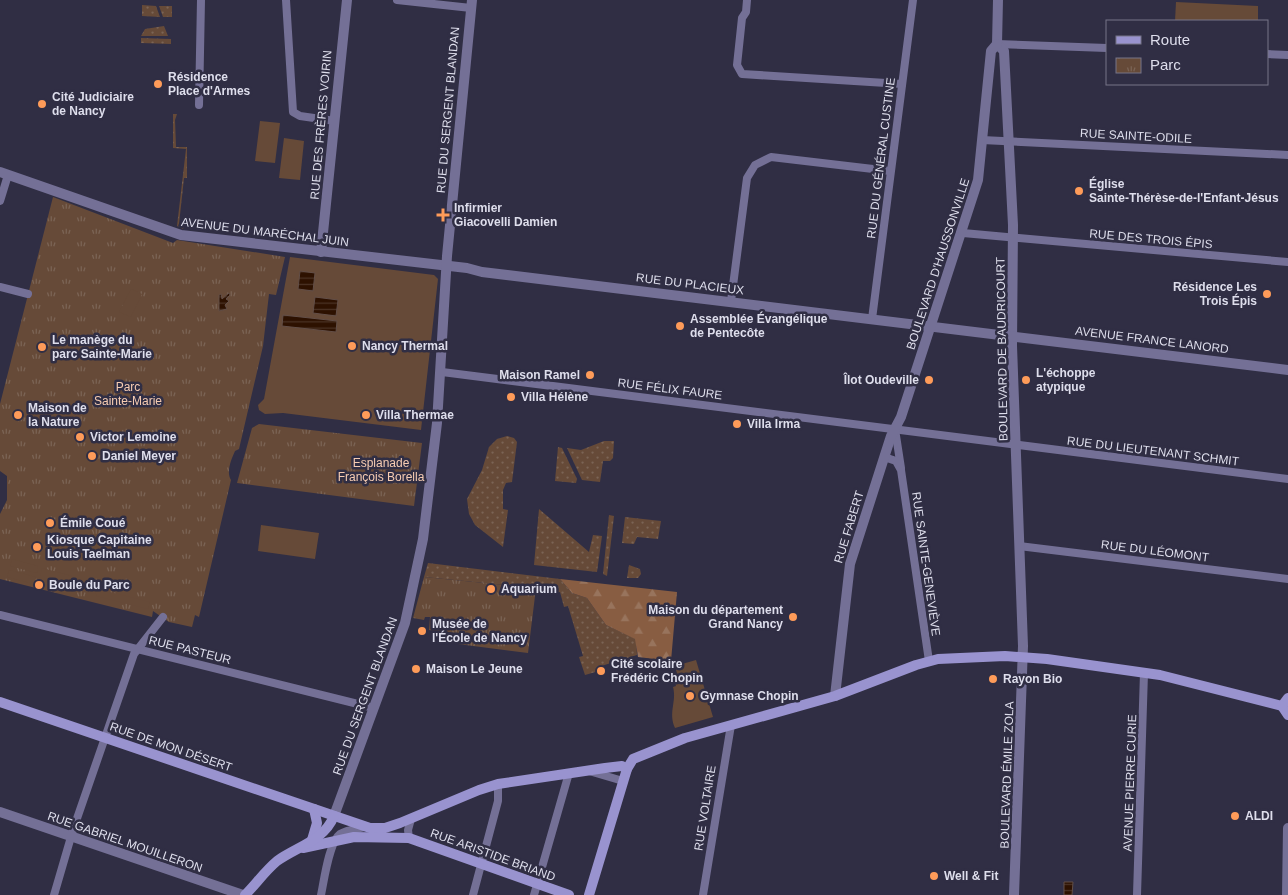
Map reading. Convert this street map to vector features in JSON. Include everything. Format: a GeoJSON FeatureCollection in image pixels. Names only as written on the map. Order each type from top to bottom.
{"type":"FeatureCollection","features":[{"type":"Feature","properties":{"kind":"main road"},"geometry":{"type":"LineString","coordinates":[[589,895],[623,781],[633,759],[685,738],[835,696],[929,661],[1023,657],[1144,672],[1286,707]]}},
{"type":"Feature","properties":{"kind":"main road","name":"RUE DE MON DÉSERT"},"geometry":{"type":"LineString","coordinates":[[0,702],[364,827],[385,828],[411,819]]}},
{"type":"Feature","properties":{"kind":"main road"},"geometry":{"type":"LineString","coordinates":[[411,819],[479,790],[498,784],[622,766],[627,769]]}},
{"type":"Feature","properties":{"kind":"main road"},"geometry":{"type":"LineString","coordinates":[[312,840],[317,823],[314,809]]}},
{"type":"Feature","properties":{"kind":"main road"},"geometry":{"type":"LineString","coordinates":[[244,895],[277,862],[303,848],[327,828],[334,816]]}},
{"type":"Feature","properties":{"kind":"main road","name":"RUE ARISTIDE BRIAND"},"geometry":{"type":"LineString","coordinates":[[303,848],[359,837],[409,838],[569,895]]}},
{"type":"Feature","properties":{"kind":"street"},"geometry":{"type":"LineString","coordinates":[[199,105],[201,0]]}},
{"type":"Feature","properties":{"kind":"street"},"geometry":{"type":"LineString","coordinates":[[286,0],[293,112],[300,116],[334,121]]}},
{"type":"Feature","properties":{"kind":"street","name":"RUE DES FRÈRES VOIRIN"},"geometry":{"type":"LineString","coordinates":[[321,252],[347,0]]}},
{"type":"Feature","properties":{"kind":"street"},"geometry":{"type":"LineString","coordinates":[[397,0],[471,4]]}},
{"type":"Feature","properties":{"kind":"street"},"geometry":{"type":"LineString","coordinates":[[747,0],[746,12],[742,18],[737,65],[742,74],[902,84]]}},
{"type":"Feature","properties":{"kind":"street","name":"RUE DU GÉNÉRAL CUSTINE"},"geometry":{"type":"LineString","coordinates":[[872,319],[913,0]]}},
{"type":"Feature","properties":{"kind":"street"},"geometry":{"type":"LineString","coordinates":[[998,0],[997,44],[1106,48]]}},
{"type":"Feature","properties":{"kind":"street","name":"RUE DU SERGENT BLANDAN"},"geometry":{"type":"LineString","coordinates":[[334,816],[403,629],[415,582],[433,465],[442,372],[446,266],[471,4]]}},
{"type":"Feature","properties":{"kind":"street","name":"BOULEVARD D'HAUSSONVILLE"},"geometry":{"type":"LineString","coordinates":[[895,429],[901,417],[963,233],[980,171],[991,51],[997,44]]}},
{"type":"Feature","properties":{"kind":"street","name":"BOULEVARD DE BAUDRICOURT"},"geometry":{"type":"LineString","coordinates":[[997,44],[1004,51],[1008,141],[1012,239],[1012,336],[1023,657]]}},
{"type":"Feature","properties":{"kind":"street"},"geometry":{"type":"LineString","coordinates":[[1268,54],[1288,55]]}},
{"type":"Feature","properties":{"kind":"street","name":"RUE SAINTE-ODILE"},"geometry":{"type":"LineString","coordinates":[[982,140],[1288,155]]}},
{"type":"Feature","properties":{"kind":"street"},"geometry":{"type":"LineString","coordinates":[[731,301],[746,183],[754,165],[771,157],[890,172]]}},
{"type":"Feature","properties":{"kind":"street"},"geometry":{"type":"LineString","coordinates":[[0,202],[4,174]]}},
{"type":"Feature","properties":{"kind":"street","name":"AVENUE DU MARÉCHAL JUIN"},"geometry":{"type":"LineString","coordinates":[[4,174],[181,235],[446,266]]}},
{"type":"Feature","properties":{"kind":"street","name":"RUE DES TROIS ÉPIS"},"geometry":{"type":"LineString","coordinates":[[963,233],[1012,239],[1288,262]]}},
{"type":"Feature","properties":{"kind":"street","name":"RUE DU PLACIEUX"},"geometry":{"type":"LineString","coordinates":[[446,266],[932,326]]}},
{"type":"Feature","properties":{"kind":"street"},"geometry":{"type":"LineString","coordinates":[[0,286],[28,294]]}},
{"type":"Feature","properties":{"kind":"street","name":"AVENUE FRANCE LANORD"},"geometry":{"type":"LineString","coordinates":[[932,326],[1288,370]]}},
{"type":"Feature","properties":{"kind":"street","name":"RUE FÉLIX FAURE"},"geometry":{"type":"LineString","coordinates":[[442,372],[1016,445]]}},
{"type":"Feature","properties":{"kind":"street","name":"RUE FABERT"},"geometry":{"type":"LineString","coordinates":[[835,696],[850,564],[884,456],[895,429]]}},
{"type":"Feature","properties":{"kind":"street","name":"RUE SAINTE-GENEVIÈVE"},"geometry":{"type":"LineString","coordinates":[[895,429],[902,462],[901,470],[929,661]]}},
{"type":"Feature","properties":{"kind":"street","name":"RUE DU LIEUTENANT SCHMIT"},"geometry":{"type":"LineString","coordinates":[[1016,445],[1288,479]]}},
{"type":"Feature","properties":{"kind":"street"},"geometry":{"type":"LineString","coordinates":[[884,456],[896,461],[901,470]]}},
{"type":"Feature","properties":{"kind":"street","name":"RUE DU LÉOMONT"},"geometry":{"type":"LineString","coordinates":[[1019,546],[1288,579]]}},
{"type":"Feature","properties":{"kind":"street","name":"RUE PASTEUR"},"geometry":{"type":"LineString","coordinates":[[0,615],[374,708]]}},
{"type":"Feature","properties":{"kind":"street"},"geometry":{"type":"LineString","coordinates":[[54,895],[71,836],[137,649],[163,617]]}},
{"type":"Feature","properties":{"kind":"street","name":"BOULEVARD ÉMILE ZOLA"},"geometry":{"type":"LineString","coordinates":[[1014,895],[1023,657]]}},
{"type":"Feature","properties":{"kind":"street","name":"AVENUE PIERRE CURIE"},"geometry":{"type":"LineString","coordinates":[[1137,895],[1144,672]]}},
{"type":"Feature","properties":{"kind":"street","name":"RUE VOLTAIRE"},"geometry":{"type":"LineString","coordinates":[[703,895],[731,725]]}},
{"type":"Feature","properties":{"kind":"street"},"geometry":{"type":"LineString","coordinates":[[589,771],[623,781]]}},
{"type":"Feature","properties":{"kind":"street"},"geometry":{"type":"LineString","coordinates":[[534,895],[570,773]]}},
{"type":"Feature","properties":{"kind":"street"},"geometry":{"type":"LineString","coordinates":[[473,895],[498,801],[498,784]]}},
{"type":"Feature","properties":{"kind":"street","name":"RUE GABRIEL MOUILLERON"},"geometry":{"type":"LineString","coordinates":[[0,812],[244,895]]}},
{"type":"Feature","properties":{"kind":"street"},"geometry":{"type":"LineString","coordinates":[[409,838],[408,830],[411,819]]}},
{"type":"Feature","properties":{"kind":"street"},"geometry":{"type":"LineString","coordinates":[[321,895],[334,842],[342,833],[364,827]]}},
{"type":"Feature","properties":{"kind":"street"},"geometry":{"type":"LineString","coordinates":[[1287,895],[1288,828]]}},
{"type":"Feature","properties":{"kind":"green space"},"geometry":{"type":"Polygon","coordinates":[[[1176,2],[1258,6],[1258,20],[1175,20],[1176,2]]]}},
{"type":"Feature","properties":{"kind":"green space"},"geometry":{"type":"Polygon","coordinates":[[[142,5],[156,6],[160,17],[142,16],[142,5]]]}},
{"type":"Feature","properties":{"kind":"green space"},"geometry":{"type":"Polygon","coordinates":[[[159,6],[172,6],[172,17],[163,17],[159,6]]]}},
{"type":"Feature","properties":{"kind":"green space"},"geometry":{"type":"Polygon","coordinates":[[[164,26],[168,36],[141,36],[145,29],[164,26]]]}},
{"type":"Feature","properties":{"kind":"green space"},"geometry":{"type":"Polygon","coordinates":[[[141,38],[171,39],[171,44],[141,43],[141,38]]]}},
{"type":"Feature","properties":{"kind":"green space"},"geometry":{"type":"Polygon","coordinates":[[[173,114],[177,114],[175,120],[176,147],[187,147],[187,178],[184,178],[179,224],[184,225],[183,229],[177,226],[186,149],[173,148],[173,114]]]}},
{"type":"Feature","properties":{"kind":"green space"},"geometry":{"type":"Polygon","coordinates":[[[260,121],[280,123],[275,163],[255,161],[260,121]]]}},
{"type":"Feature","properties":{"kind":"green space"},"geometry":{"type":"Polygon","coordinates":[[[284,138],[304,141],[300,180],[279,178],[284,138]]]}},
{"type":"Feature","properties":{"kind":"green space","name":"Parc Sainte-Marie"},"geometry":{"type":"Polygon","coordinates":[[[53,197],[173,243],[177,240],[285,257],[276,295],[269,294],[263,346],[239,449],[235,451],[230,466],[231,480],[199,617],[195,615],[192,627],[169,622],[153,611],[152,617],[0,579],[0,514],[7,500],[7,476],[0,471],[0,404],[53,197]]]}},
{"type":"Feature","properties":{"kind":"green space","name":"Nancy Thermal"},"geometry":{"type":"Polygon","coordinates":[[[290,257],[434,275],[438,279],[421,430],[283,413],[265,414],[259,410],[258,405],[264,399],[290,257]]]}},
{"type":"Feature","properties":{"kind":"green space"},"geometry":{"type":"Polygon","coordinates":[[[131,289],[142,294],[131,317],[119,312],[131,289]]]}},
{"type":"Feature","properties":{"kind":"green space","name":"Esplanade François Borella"},"geometry":{"type":"Polygon","coordinates":[[[259,424],[422,443],[414,506],[237,483],[252,428],[259,424]]]}},
{"type":"Feature","properties":{"kind":"green space"},"geometry":{"type":"Polygon","coordinates":[[[507,436],[514,438],[517,442],[512,482],[506,483],[503,490],[503,509],[508,510],[503,547],[475,525],[469,514],[467,499],[482,470],[489,447],[497,439],[507,436]]]}},
{"type":"Feature","properties":{"kind":"green space"},"geometry":{"type":"Polygon","coordinates":[[[604,441],[614,441],[613,458],[610,461],[603,461],[600,482],[582,480],[567,448],[581,450],[604,441]]]}},
{"type":"Feature","properties":{"kind":"green space"},"geometry":{"type":"Polygon","coordinates":[[[558,447],[562,448],[577,479],[576,483],[555,481],[558,447]]]}},
{"type":"Feature","properties":{"kind":"green space"},"geometry":{"type":"Polygon","coordinates":[[[539,509],[589,552],[593,535],[602,536],[597,572],[534,565],[539,509]]]}},
{"type":"Feature","properties":{"kind":"green space"},"geometry":{"type":"Polygon","coordinates":[[[609,515],[614,516],[607,576],[603,574],[609,515]]]}},
{"type":"Feature","properties":{"kind":"green space"},"geometry":{"type":"Polygon","coordinates":[[[625,517],[661,521],[658,539],[637,537],[634,544],[622,543],[625,517]]]}},
{"type":"Feature","properties":{"kind":"green space"},"geometry":{"type":"Polygon","coordinates":[[[261,525],[319,533],[315,559],[258,551],[261,525]]]}},
{"type":"Feature","properties":{"kind":"green space"},"geometry":{"type":"Polygon","coordinates":[[[12,559],[38,566],[37,573],[10,566],[12,559]]]}},
{"type":"Feature","properties":{"kind":"green space"},"geometry":{"type":"Polygon","coordinates":[[[428,563],[560,579],[572,593],[587,598],[606,625],[636,639],[637,655],[598,667],[599,671],[585,675],[579,657],[583,656],[568,606],[564,607],[560,592],[550,594],[536,588],[424,577],[428,563]]]}},
{"type":"Feature","properties":{"kind":"green space"},"geometry":{"type":"Polygon","coordinates":[[[629,565],[640,569],[641,574],[638,578],[627,578],[629,565]]]}},
{"type":"Feature","properties":{"kind":"green space"},"geometry":{"type":"Polygon","coordinates":[[[42,568],[72,576],[70,582],[96,588],[95,594],[39,580],[42,568]]]}},
{"type":"Feature","properties":{"kind":"green space"},"geometry":{"type":"Polygon","coordinates":[[[9,570],[36,577],[34,584],[7,577],[9,570]]]}},
{"type":"Feature","properties":{"kind":"green space"},"geometry":{"type":"Polygon","coordinates":[[[424,577],[536,588],[528,653],[458,644],[453,639],[458,639],[458,633],[429,630],[430,617],[425,617],[424,620],[413,618],[424,577]]]}},
{"type":"Feature","properties":{"kind":"green space"},"geometry":{"type":"Polygon","coordinates":[[[560,579],[677,592],[671,661],[638,657],[635,639],[606,625],[587,598],[572,593],[560,579]]]}},
{"type":"Feature","properties":{"kind":"green space"},"geometry":{"type":"Polygon","coordinates":[[[98,589],[150,602],[148,609],[96,596],[98,589]]]}},
{"type":"Feature","properties":{"kind":"green space","name":"Gymnase Chopin"},"geometry":{"type":"Polygon","coordinates":[[[696,660],[713,717],[675,728],[672,717],[673,687],[676,686],[674,678],[678,677],[675,666],[696,660]]]}},
{"type":"Feature","properties":{"kind":"shaded area"},"geometry":{"type":"Polygon","coordinates":[[[300,271],[315,273],[313,291],[298,289],[300,271]]]}},
{"type":"Feature","properties":{"kind":"shaded area"},"geometry":{"type":"Polygon","coordinates":[[[229,293],[230,295],[226,299],[229,301],[225,305],[227,309],[219,311],[219,295],[221,294],[222,299],[229,293]]]}},
{"type":"Feature","properties":{"kind":"shaded area"},"geometry":{"type":"Polygon","coordinates":[[[315,297],[338,300],[336,316],[313,313],[315,297]]]}},
{"type":"Feature","properties":{"kind":"shaded area"},"geometry":{"type":"Polygon","coordinates":[[[283,315],[337,321],[336,332],[282,326],[283,315]]]}},
{"type":"Feature","properties":{"kind":"shaded area"},"geometry":{"type":"Polygon","coordinates":[[[1064,882],[1073,882],[1072,895],[1064,895],[1064,882]]]}},
{"type":"Feature","properties":{"kind":"place","name":"Résidence Place d'Armes"},"geometry":{"type":"Point","coordinates":[158,84]}},
{"type":"Feature","properties":{"kind":"place","name":"Cité Judiciaire de Nancy"},"geometry":{"type":"Point","coordinates":[42,104]}},
{"type":"Feature","properties":{"kind":"place","name":"Église Sainte-Thérèse-de-l'Enfant-Jésus"},"geometry":{"type":"Point","coordinates":[1079,191]}},
{"type":"Feature","properties":{"kind":"place","name":"Infirmier Giacovelli Damien"},"geometry":{"type":"Point","coordinates":[443,215]}},
{"type":"Feature","properties":{"kind":"place","name":"Résidence Les Trois Épis"},"geometry":{"type":"Point","coordinates":[1267,294]}},
{"type":"Feature","properties":{"kind":"place","name":"Assemblée Évangélique de Pentecôte"},"geometry":{"type":"Point","coordinates":[680,326]}},
{"type":"Feature","properties":{"kind":"place","name":"Nancy Thermal"},"geometry":{"type":"Point","coordinates":[352,346]}},
{"type":"Feature","properties":{"kind":"place","name":"Le manège du parc Sainte-Marie"},"geometry":{"type":"Point","coordinates":[42,347]}},
{"type":"Feature","properties":{"kind":"place","name":"Maison Ramel"},"geometry":{"type":"Point","coordinates":[590,375]}},
{"type":"Feature","properties":{"kind":"place","name":"Îlot Oudeville"},"geometry":{"type":"Point","coordinates":[929,380]}},
{"type":"Feature","properties":{"kind":"place","name":"L'échoppe atypique"},"geometry":{"type":"Point","coordinates":[1026,380]}},
{"type":"Feature","properties":{"kind":"place","name":"Villa Hélène"},"geometry":{"type":"Point","coordinates":[511,397]}},
{"type":"Feature","properties":{"kind":"place","name":"Maison de la Nature"},"geometry":{"type":"Point","coordinates":[18,415]}},
{"type":"Feature","properties":{"kind":"place","name":"Villa Thermae"},"geometry":{"type":"Point","coordinates":[366,415]}},
{"type":"Feature","properties":{"kind":"place","name":"Villa Irma"},"geometry":{"type":"Point","coordinates":[737,424]}},
{"type":"Feature","properties":{"kind":"place","name":"Victor Lemoine"},"geometry":{"type":"Point","coordinates":[80,437]}},
{"type":"Feature","properties":{"kind":"place","name":"Daniel Meyer"},"geometry":{"type":"Point","coordinates":[92,456]}},
{"type":"Feature","properties":{"kind":"place","name":"Émile Coué"},"geometry":{"type":"Point","coordinates":[50,523]}},
{"type":"Feature","properties":{"kind":"place","name":"Kiosque Capitaine Louis Taelman"},"geometry":{"type":"Point","coordinates":[37,547]}},
{"type":"Feature","properties":{"kind":"place","name":"Boule du Parc"},"geometry":{"type":"Point","coordinates":[39,585]}},
{"type":"Feature","properties":{"kind":"place","name":"Aquarium"},"geometry":{"type":"Point","coordinates":[491,589]}},
{"type":"Feature","properties":{"kind":"place","name":"Maison du département Grand Nancy"},"geometry":{"type":"Point","coordinates":[793,617]}},
{"type":"Feature","properties":{"kind":"place","name":"Musée de l'École de Nancy"},"geometry":{"type":"Point","coordinates":[422,631]}},
{"type":"Feature","properties":{"kind":"place","name":"Maison Le Jeune"},"geometry":{"type":"Point","coordinates":[416,669]}},
{"type":"Feature","properties":{"kind":"place","name":"Cité scolaire Frédéric Chopin"},"geometry":{"type":"Point","coordinates":[601,671]}},
{"type":"Feature","properties":{"kind":"place","name":"Rayon Bio"},"geometry":{"type":"Point","coordinates":[993,679]}},
{"type":"Feature","properties":{"kind":"place","name":"Gymnase Chopin"},"geometry":{"type":"Point","coordinates":[690,696]}},
{"type":"Feature","properties":{"kind":"place","name":"ALDI"},"geometry":{"type":"Point","coordinates":[1235,816]}},
{"type":"Feature","properties":{"kind":"place","name":"Well & Fit"},"geometry":{"type":"Point","coordinates":[934,876]}}]}
